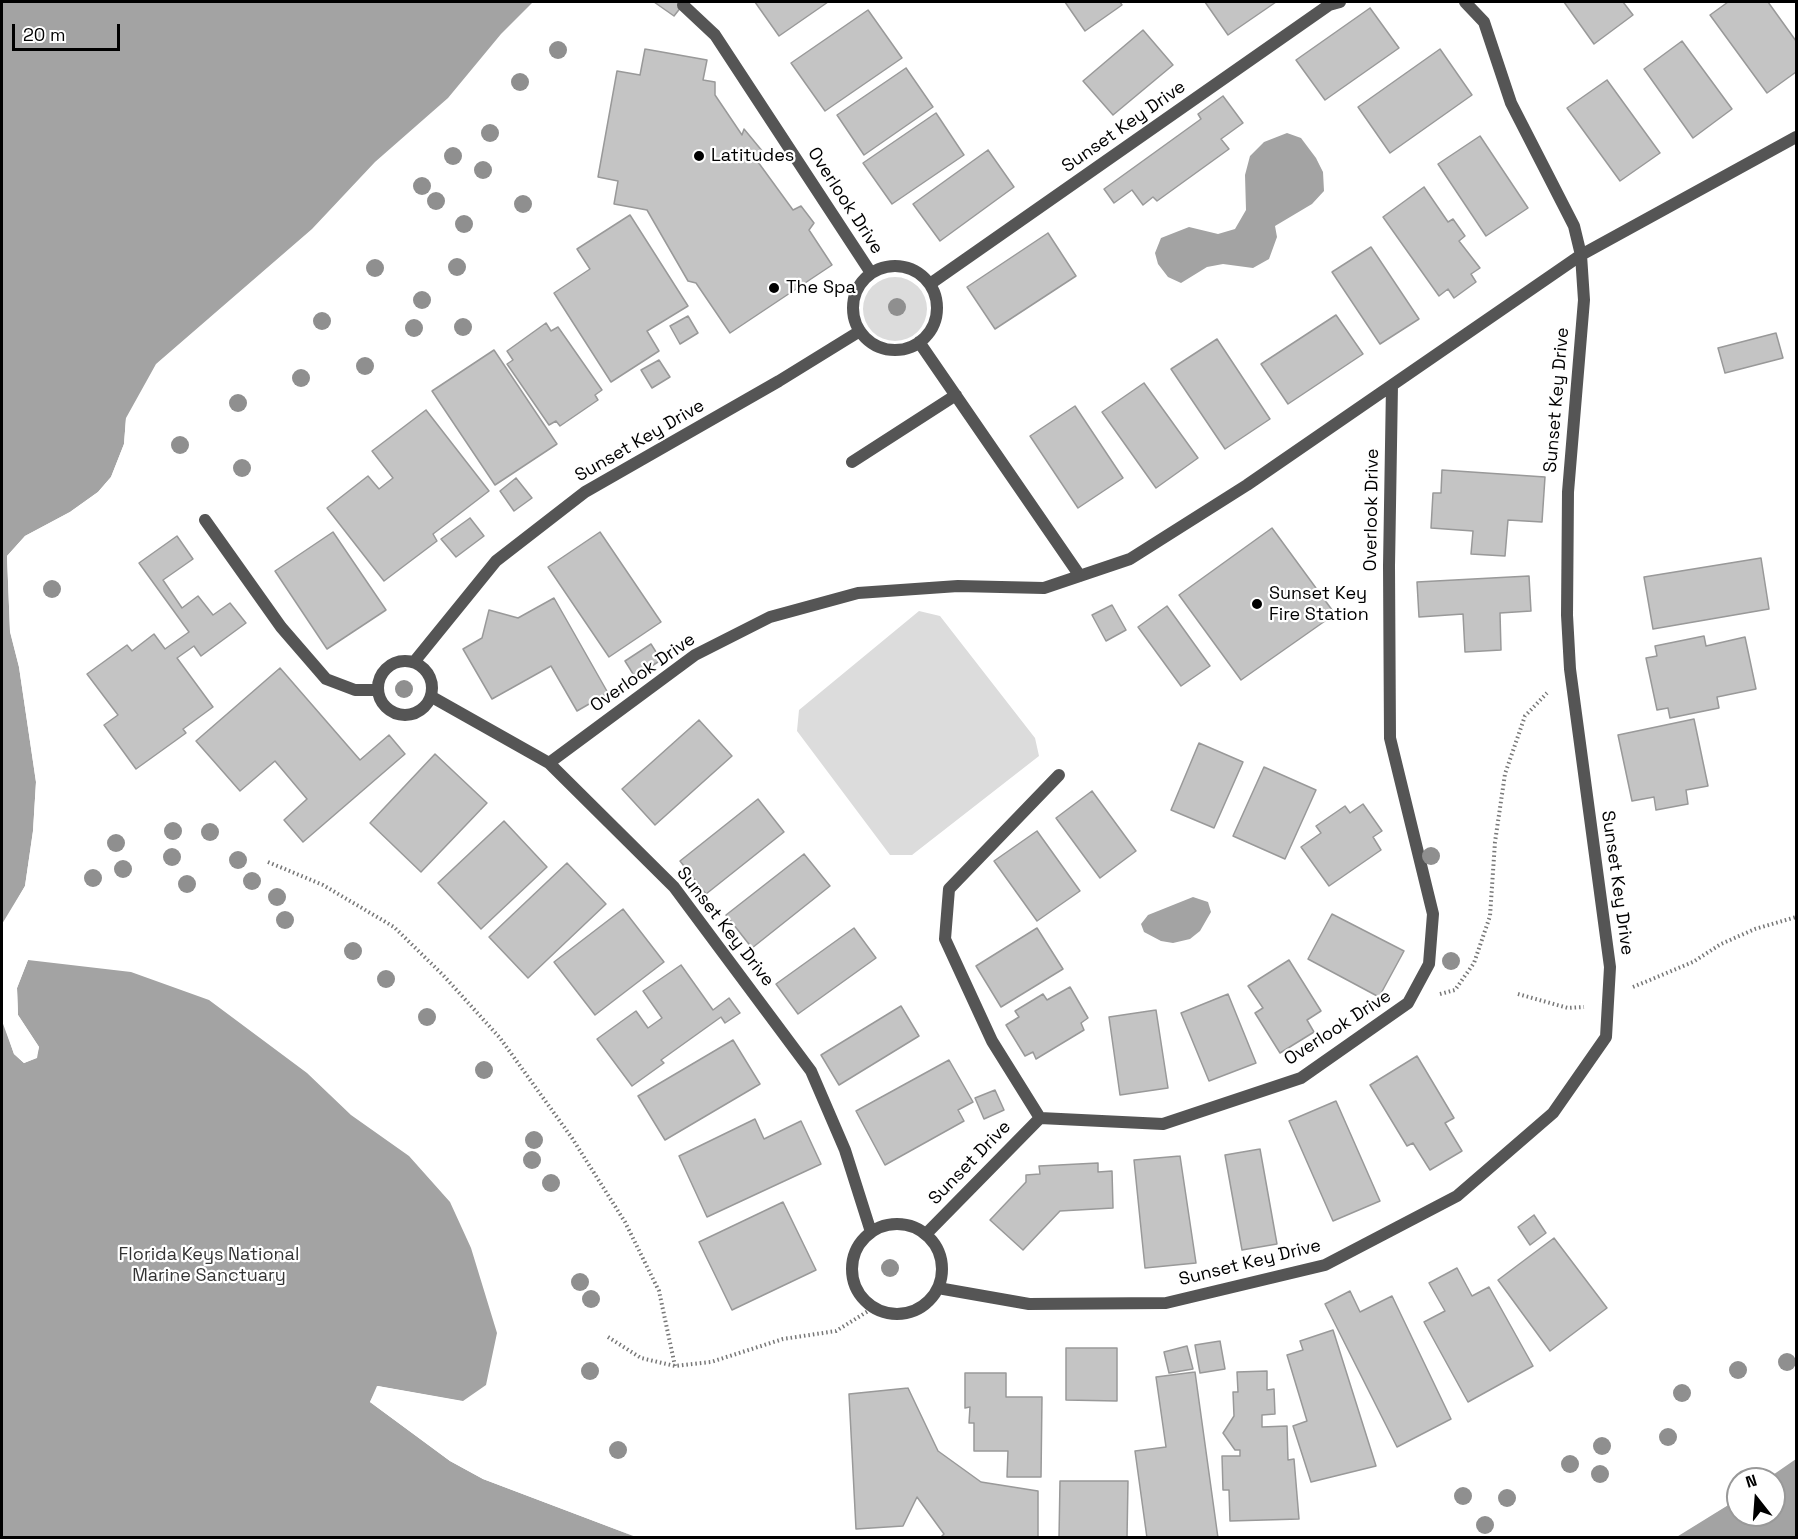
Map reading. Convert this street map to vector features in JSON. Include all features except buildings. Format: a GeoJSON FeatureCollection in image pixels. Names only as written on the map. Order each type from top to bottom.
{"type":"FeatureCollection","features":[{"type":"Feature","properties":{"kind":"lane","name":"Sunset Key Drive"},"geometry":{"type":"LineString","coordinates":[[930,284],[1329,5],[1340,2]]}},
{"type":"Feature","properties":{"kind":"lane","name":"Sunset Key Drive"},"geometry":{"type":"LineString","coordinates":[[938,1288],[1029,1304],[1166,1303],[1325,1264],[1456,1196],[1553,1113],[1606,1037],[1610,968],[1569,669],[1568,492],[1584,300],[1581,255],[1574,225],[1511,103],[1484,22],[1465,2]]}},
{"type":"Feature","properties":{"kind":"lane","name":"Overlook Drive"},"geometry":{"type":"LineString","coordinates":[[683,5],[715,35],[872,273]]}},
{"type":"Feature","properties":{"kind":"lane","name":"Overlook Drive"},"geometry":{"type":"LineString","coordinates":[[549,763],[695,655],[770,618],[858,593],[958,586],[1044,588],[1130,559],[1246,485],[1581,255],[1797,137]]}},
{"type":"Feature","properties":{"kind":"lane"},"geometry":{"type":"LineString","coordinates":[[896,266],[909,268],[921,274],[930,284],[936,296],[938,309],[929,334],[919,342],[907,348],[894,350],[868,341],[860,331],[855,321],[854,300],[857,290],[872,273],[896,266]]}},
{"type":"Feature","properties":{"kind":"lane","name":"Sunset Key Drive"},"geometry":{"type":"LineString","coordinates":[[414,662],[496,561],[585,492],[779,381],[860,331]]}},
{"type":"Feature","properties":{"kind":"lane"},"geometry":{"type":"LineString","coordinates":[[919,342],[1080,576]]}},
{"type":"Feature","properties":{"kind":"lane","name":"Overlook Drive"},"geometry":{"type":"LineString","coordinates":[[1040,1118],[1163,1124],[1301,1078],[1408,1004],[1429,964],[1433,914],[1390,738],[1389,566],[1392,385]]}},
{"type":"Feature","properties":{"kind":"lane"},"geometry":{"type":"LineString","coordinates":[[852,462],[956,394]]}},
{"type":"Feature","properties":{"kind":"lane"},"geometry":{"type":"LineString","coordinates":[[205,520],[281,627],[326,679],[356,690],[378,690]]}},
{"type":"Feature","properties":{"kind":"lane"},"geometry":{"type":"LineString","coordinates":[[414,662],[430,676],[432,696],[426,706],[408,716],[397,715],[387,709],[378,690],[379,680],[392,664],[414,662]]}},
{"type":"Feature","properties":{"kind":"lane","name":"Sunset Key Drive"},"geometry":{"type":"LineString","coordinates":[[432,696],[549,763],[674,886],[811,1071],[845,1150],[871,1232]]}},
{"type":"Feature","properties":{"kind":"lane"},"geometry":{"type":"LineString","coordinates":[[1040,1118],[992,1041],[945,939],[949,889],[1059,775]]}},
{"type":"Feature","properties":{"kind":"lane","name":"Sunset Drive"},"geometry":{"type":"LineString","coordinates":[[926,1234],[1040,1118]]}},
{"type":"Feature","properties":{"kind":"lane"},"geometry":{"type":"LineString","coordinates":[[899,1224],[913,1227],[926,1234],[936,1246],[941,1259],[942,1274],[938,1288],[930,1301],[917,1310],[902,1315],[887,1314],[873,1308],[861,1298],[854,1285],[851,1270],[853,1255],[860,1242],[871,1232],[899,1224]]}},
{"type":"Feature","properties":{"kind":"path"},"geometry":{"type":"LineString","coordinates":[[1408,1004],[1455,990],[1474,963],[1490,916],[1495,842],[1505,774],[1526,716],[1569,669]]}},
{"type":"Feature","properties":{"kind":"path"},"geometry":{"type":"LineString","coordinates":[[268,862],[323,885],[394,927],[443,975],[500,1038],[572,1138],[625,1222],[659,1291],[675,1366]]}},
{"type":"Feature","properties":{"kind":"path"},"geometry":{"type":"LineString","coordinates":[[1518,994],[1568,1008],[1588,1007],[1608,996],[1693,962],[1721,944],[1755,929],[1797,917]]}},
{"type":"Feature","properties":{"kind":"path"},"geometry":{"type":"LineString","coordinates":[[608,1336],[641,1358],[675,1366],[711,1362],[783,1339],[836,1331],[873,1308]]}},
{"type":"Feature","properties":{"kind":"shaded area"},"geometry":{"type":"Polygon","coordinates":[[[2,2],[533,2],[501,34],[448,98],[375,162],[312,229],[156,364],[126,418],[124,444],[111,477],[98,492],[70,512],[25,536],[7,556],[10,631],[19,667],[36,782],[33,831],[25,886],[2,924],[2,2]]]}},
{"type":"Feature","properties":{"kind":"shaded area"},"geometry":{"type":"Polygon","coordinates":[[[1287,133],[1301,138],[1316,158],[1323,172],[1324,191],[1312,204],[1275,226],[1277,237],[1269,259],[1253,268],[1223,264],[1207,267],[1181,283],[1168,277],[1158,264],[1155,253],[1161,238],[1189,227],[1218,234],[1235,229],[1246,210],[1245,175],[1250,156],[1264,142],[1287,133]]]}},
{"type":"Feature","properties":{"kind":"shaded area"},"geometry":{"type":"Polygon","coordinates":[[[895,277],[913,283],[921,291],[927,309],[921,327],[913,335],[895,341],[877,335],[869,327],[863,309],[869,291],[877,283],[895,277]]]}},
{"type":"Feature","properties":{"kind":"shaded area"},"geometry":{"type":"Polygon","coordinates":[[[919,611],[940,616],[1035,738],[1039,756],[912,855],[890,855],[797,731],[799,710],[919,611]]]}},
{"type":"Feature","properties":{"kind":"shaded area"},"geometry":{"type":"Polygon","coordinates":[[[1193,897],[1208,902],[1211,912],[1200,931],[1190,939],[1173,943],[1161,941],[1144,932],[1141,924],[1148,915],[1193,897]]]}},
{"type":"Feature","properties":{"kind":"shaded area","name":"Florida Keys National Marine Sanctuary"},"geometry":{"type":"Polygon","coordinates":[[[28,960],[131,972],[209,1000],[307,1073],[351,1115],[409,1156],[450,1202],[471,1248],[497,1333],[486,1385],[463,1401],[378,1386],[370,1402],[450,1461],[483,1479],[636,1537],[2,1537],[2,1021],[14,1054],[24,1063],[36,1058],[39,1047],[18,1015],[17,988],[28,960]]]}},
{"type":"Feature","properties":{"kind":"shaded area"},"geometry":{"type":"Polygon","coordinates":[[[1796,1459],[1796,1537],[1675,1538],[1726,1506],[1726,1527],[1786,1527],[1784,1467],[1796,1459]]]}},
{"type":"Feature","properties":{"kind":"pier"},"geometry":{"type":"Polygon","coordinates":[[[126,418],[129,420],[127,445],[114,479],[100,495],[72,514],[27,538],[10,557],[13,631],[22,667],[39,782],[36,832],[28,887],[2,927],[25,886],[33,831],[36,782],[19,667],[10,632],[7,556],[25,536],[70,512],[98,492],[111,477],[124,444],[126,418]]]}},
{"type":"Feature","properties":{"kind":"pier"},"geometry":{"type":"Polygon","coordinates":[[[29,957],[17,988],[18,1015],[39,1047],[37,1058],[24,1063],[14,1054],[2,1018],[16,1052],[25,1059],[34,1056],[36,1047],[15,1015],[14,987],[25,959],[29,957]]]}},
{"type":"Feature","properties":{"kind":"pier"},"geometry":{"type":"Polygon","coordinates":[[[377,1386],[466,1402],[462,1404],[379,1390],[374,1401],[452,1459],[484,1476],[639,1538],[483,1479],[450,1461],[370,1402],[377,1386]]]}},
{"type":"Feature","properties":{"kind":"pier"},"geometry":{"type":"Polygon","coordinates":[[[1726,1503],[1726,1506],[1672,1538],[1688,1525],[1726,1503]]]}},
{"type":"Feature","properties":{"kind":"place","name":"Latitudes"},"geometry":{"type":"Point","coordinates":[699,156]}},
{"type":"Feature","properties":{"kind":"place","name":"The Spa"},"geometry":{"type":"Point","coordinates":[774,288]}},
{"type":"Feature","properties":{"kind":"place","name":"Sunset Key Fire Station"},"geometry":{"type":"Point","coordinates":[1257,604]}}]}
